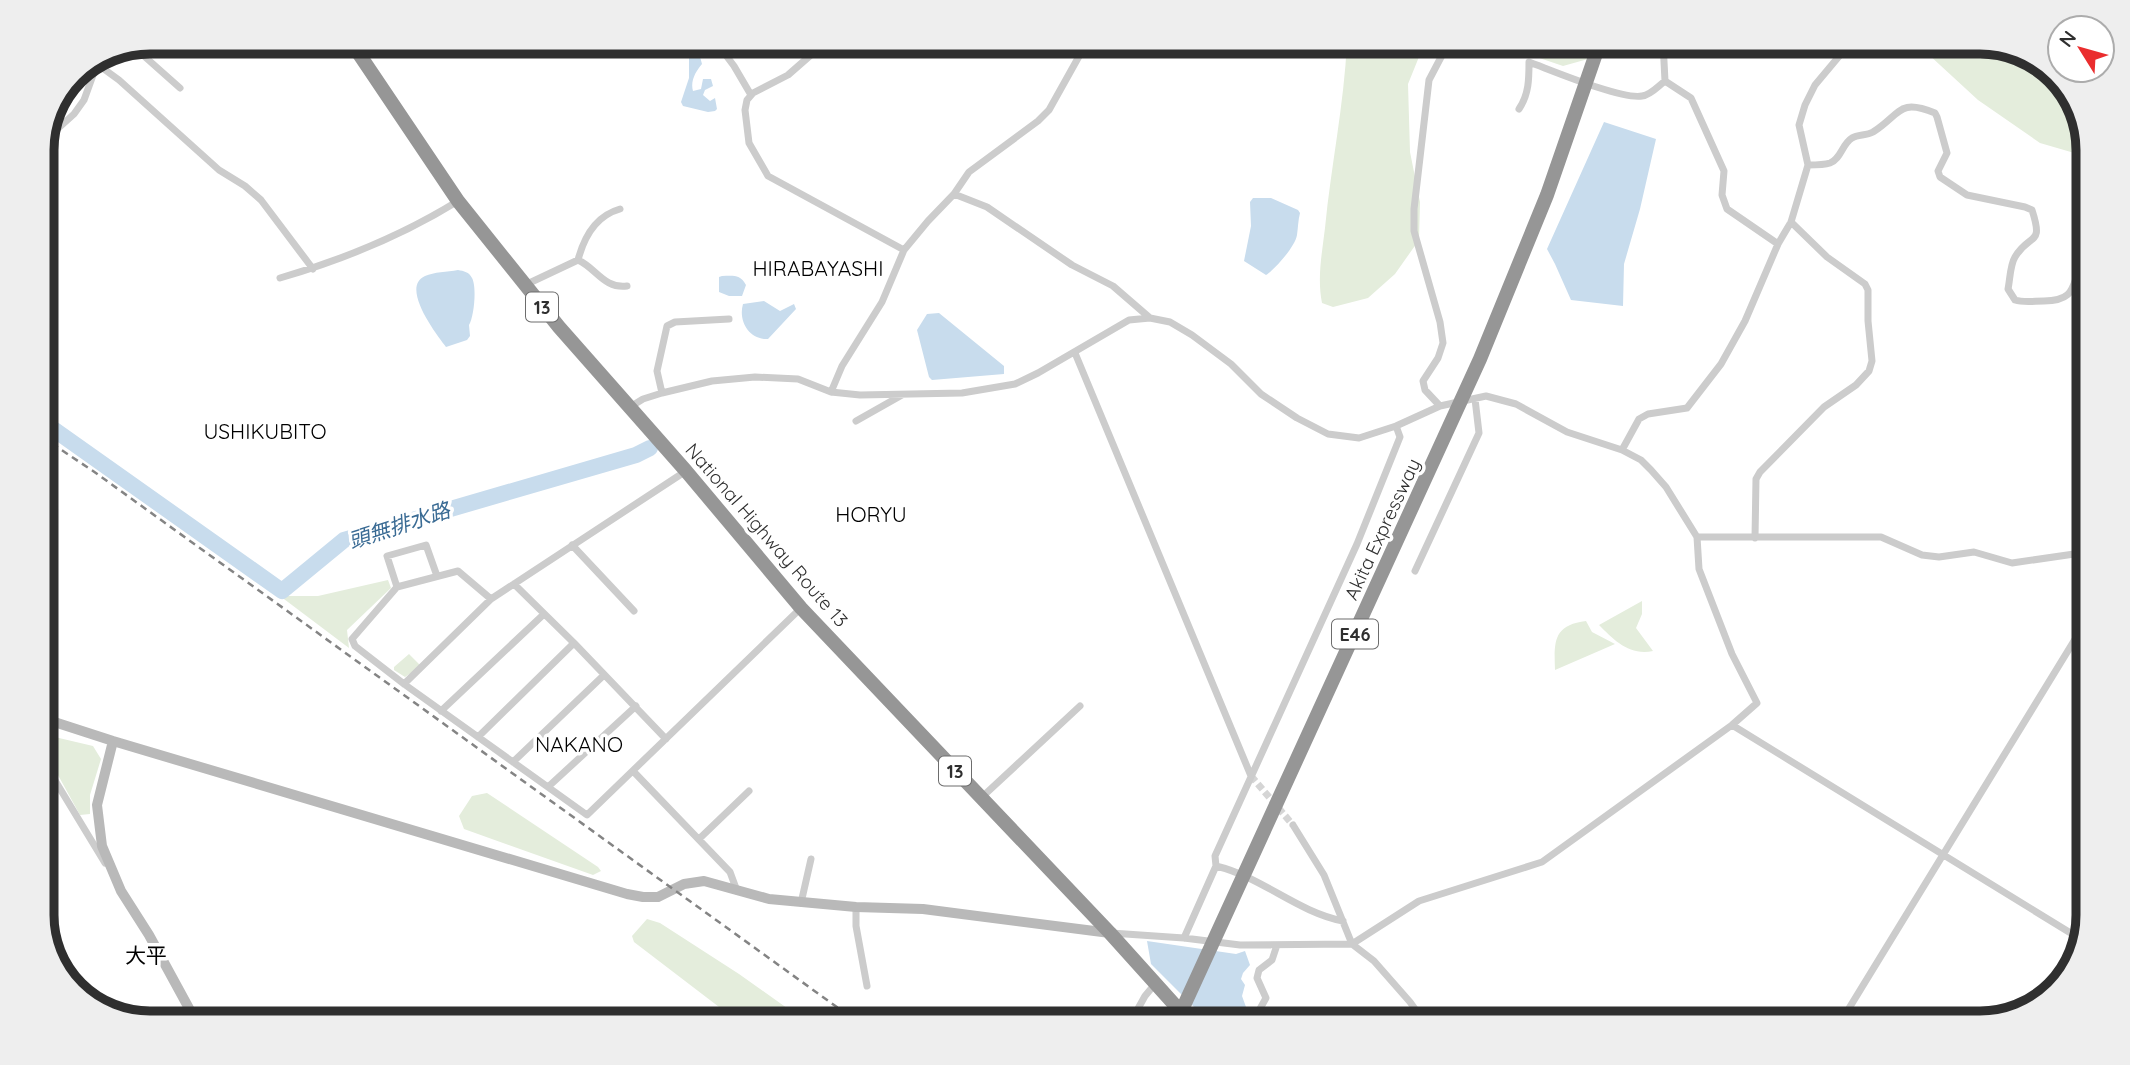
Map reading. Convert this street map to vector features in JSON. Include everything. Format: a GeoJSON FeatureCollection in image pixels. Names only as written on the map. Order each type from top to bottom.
{"type":"FeatureCollection","features":[{"type":"Feature","properties":{"kind":"highway","name":"National Highway Route 13"},"geometry":{"type":"LineString","coordinates":[[359,54],[458,201],[524,285],[801,608],[1110,933],[1180,1011]]}},
{"type":"Feature","properties":{"kind":"highway","name":"Akita Expressway"},"geometry":{"type":"LineString","coordinates":[[1182,1011],[1480,359],[1547,194],[1596,54]]}},
{"type":"Feature","properties":{"kind":"street"},"geometry":{"type":"LineString","coordinates":[[724,54],[751,96]]}},
{"type":"Feature","properties":{"kind":"street"},"geometry":{"type":"LineString","coordinates":[[812,54],[788,75],[751,96],[745,110],[749,142],[768,176],[904,250]]}},
{"type":"Feature","properties":{"kind":"street"},"geometry":{"type":"LineString","coordinates":[[831,392],[842,366],[882,302],[904,250],[970,172],[1049,110],[1080,54]]}},
{"type":"Feature","properties":{"kind":"street"},"geometry":{"type":"LineString","coordinates":[[1440,406],[1424,390],[1423,381],[1438,358],[1443,343],[1440,322],[1414,231],[1414,209],[1429,80],[1443,54]]}},
{"type":"Feature","properties":{"kind":"street"},"geometry":{"type":"LineString","coordinates":[[1663,54],[1665,81]]}},
{"type":"Feature","properties":{"kind":"street"},"geometry":{"type":"LineString","coordinates":[[1622,450],[1639,419],[1648,414],[1687,408],[1721,364],[1745,321],[1778,244],[1791,222],[1808,165],[1799,125],[1805,105],[1815,85],[1841,54]]}},
{"type":"Feature","properties":{"kind":"street"},"geometry":{"type":"LineString","coordinates":[[142,55],[180,89]]}},
{"type":"Feature","properties":{"kind":"street"},"geometry":{"type":"LineString","coordinates":[[1518,108],[1528,87],[1529,62],[1622,94],[1639,97],[1648,94],[1665,81]]}},
{"type":"Feature","properties":{"kind":"street"},"geometry":{"type":"LineString","coordinates":[[101,67],[219,170],[261,200],[313,268]]}},
{"type":"Feature","properties":{"kind":"street"},"geometry":{"type":"LineString","coordinates":[[58,127],[74,114],[84,100],[94,73]]}},
{"type":"Feature","properties":{"kind":"street"},"geometry":{"type":"LineString","coordinates":[[1665,81],[1691,98],[1724,171],[1722,195],[1727,209],[1778,244]]}},
{"type":"Feature","properties":{"kind":"street"},"geometry":{"type":"LineString","coordinates":[[1808,165],[1831,163],[1837,159],[1850,139],[1874,131],[1904,108],[1912,105],[1935,113],[1947,153],[1938,171],[1940,177],[1967,195],[2025,207],[2032,211],[2039,230],[2015,257],[2008,289],[2015,300],[2053,301],[2066,297],[2076,280]]}},
{"type":"Feature","properties":{"kind":"street"},"geometry":{"type":"LineString","coordinates":[[954,194],[987,207],[1072,265],[1113,286],[1150,318]]}},
{"type":"Feature","properties":{"kind":"street"},"geometry":{"type":"LineString","coordinates":[[280,278],[313,268],[425,222],[458,201]]}},
{"type":"Feature","properties":{"kind":"street"},"geometry":{"type":"LineString","coordinates":[[578,260],[583,240],[595,223],[620,209]]}},
{"type":"Feature","properties":{"kind":"street"},"geometry":{"type":"LineString","coordinates":[[1755,538],[1756,479],[1760,472],[1824,407],[1863,378],[1869,372],[1872,361],[1868,289],[1827,257],[1791,222]]}},
{"type":"Feature","properties":{"kind":"street"},"geometry":{"type":"LineString","coordinates":[[524,285],[578,260],[587,264],[597,276],[608,283],[617,287],[627,286]]}},
{"type":"Feature","properties":{"kind":"street"},"geometry":{"type":"LineString","coordinates":[[54,722],[643,897],[658,897],[694,881],[720,885],[769,900],[923,909],[1110,933],[1240,945],[1277,945],[1352,944],[1419,901],[1542,862],[1732,725],[1757,703],[1732,654],[1699,569],[1697,537],[1651,470],[1641,460],[1622,450],[1567,432],[1516,404],[1486,396],[1440,406],[1396,426],[1359,438],[1328,434],[1297,418],[1261,394],[1230,364],[1192,335],[1170,322],[1150,318],[1129,320],[1075,353],[1015,384],[962,393],[860,395],[831,392],[797,379],[755,377],[712,382],[662,393],[643,398],[630,407]]}},
{"type":"Feature","properties":{"kind":"street"},"geometry":{"type":"LineString","coordinates":[[662,393],[657,371],[667,326],[675,322],[729,319]]}},
{"type":"Feature","properties":{"kind":"street"},"geometry":{"type":"LineString","coordinates":[[1075,353],[1251,776]]}},
{"type":"Feature","properties":{"kind":"street"},"geometry":{"type":"LineString","coordinates":[[856,421],[906,393]]}},
{"type":"Feature","properties":{"kind":"street"},"geometry":{"type":"LineString","coordinates":[[1415,571],[1479,433],[1475,398]]}},
{"type":"Feature","properties":{"kind":"street"},"geometry":{"type":"LineString","coordinates":[[1184,938],[1216,866],[1215,856],[1357,544],[1400,437],[1396,426]]}},
{"type":"Feature","properties":{"kind":"street"},"geometry":{"type":"LineString","coordinates":[[404,684],[491,599],[686,471]]}},
{"type":"Feature","properties":{"kind":"street"},"geometry":{"type":"LineString","coordinates":[[1697,537],[1881,537],[1922,555],[1939,557],[1974,552],[2012,563],[2076,554]]}},
{"type":"Feature","properties":{"kind":"street"},"geometry":{"type":"LineString","coordinates":[[397,587],[387,556],[426,545],[437,576]]}},
{"type":"Feature","properties":{"kind":"street"},"geometry":{"type":"LineString","coordinates":[[572,545],[634,611]]}},
{"type":"Feature","properties":{"kind":"street"},"geometry":{"type":"LineString","coordinates":[[491,599],[458,571],[397,587],[352,639],[355,646],[404,684],[587,815],[801,608]]}},
{"type":"Feature","properties":{"kind":"street"},"geometry":{"type":"LineString","coordinates":[[514,584],[666,739]]}},
{"type":"Feature","properties":{"kind":"street"},"geometry":{"type":"LineString","coordinates":[[441,711],[544,614]]}},
{"type":"Feature","properties":{"kind":"street"},"geometry":{"type":"LineString","coordinates":[[1847,1011],[2076,637]]}},
{"type":"Feature","properties":{"kind":"street"},"geometry":{"type":"LineString","coordinates":[[478,737],[574,643]]}},
{"type":"Feature","properties":{"kind":"street"},"geometry":{"type":"LineString","coordinates":[[513,762],[604,675]]}},
{"type":"Feature","properties":{"kind":"street"},"geometry":{"type":"LineString","coordinates":[[548,787],[636,706]]}},
{"type":"Feature","properties":{"kind":"street"},"geometry":{"type":"LineString","coordinates":[[981,798],[1080,706]]}},
{"type":"Feature","properties":{"kind":"street"},"geometry":{"type":"LineString","coordinates":[[1732,725],[2074,935]]}},
{"type":"Feature","properties":{"kind":"street"},"geometry":{"type":"LineString","coordinates":[[113,741],[97,806],[102,846],[121,891]]}},
{"type":"Feature","properties":{"kind":"street"},"geometry":{"type":"LineString","coordinates":[[634,771],[730,872],[737,891]]}},
{"type":"Feature","properties":{"kind":"street"},"geometry":{"type":"LineString","coordinates":[[54,779],[149,935],[190,1011]]}},
{"type":"Feature","properties":{"kind":"street"},"geometry":{"type":"LineString","coordinates":[[699,839],[749,791]]}},
{"type":"Feature","properties":{"kind":"street"},"geometry":{"type":"LineString","coordinates":[[1293,825],[1324,875],[1352,944],[1374,961],[1416,1011]]}},
{"type":"Feature","properties":{"kind":"street"},"geometry":{"type":"LineString","coordinates":[[801,903],[811,859]]}},
{"type":"Feature","properties":{"kind":"street"},"geometry":{"type":"LineString","coordinates":[[1216,866],[1258,883],[1322,916],[1343,921]]}},
{"type":"Feature","properties":{"kind":"street"},"geometry":{"type":"LineString","coordinates":[[856,907],[856,926],[867,986]]}},
{"type":"Feature","properties":{"kind":"street"},"geometry":{"type":"LineString","coordinates":[[1259,1011],[1266,998],[1257,978],[1259,970],[1272,960],[1277,945]]}},
{"type":"Feature","properties":{"kind":"street"},"geometry":{"type":"LineString","coordinates":[[1137,1011],[1155,983]]}},
{"type":"Feature","properties":{"kind":"green space"},"geometry":{"type":"Polygon","coordinates":[[[1346,54],[1420,54],[1408,84],[1410,152],[1420,202],[1419,240],[1395,274],[1368,298],[1333,307],[1322,303],[1320,275],[1346,54]]]}},
{"type":"Feature","properties":{"kind":"green space"},"geometry":{"type":"Polygon","coordinates":[[[1528,54],[1590,54],[1588,59],[1563,66],[1528,54]]]}},
{"type":"Feature","properties":{"kind":"green space"},"geometry":{"type":"Polygon","coordinates":[[[1928,54],[1993,55],[2033,70],[2052,87],[2066,108],[2074,131],[2076,154],[2040,143],[1978,100],[1928,54]]]}},
{"type":"Feature","properties":{"kind":"green space"},"geometry":{"type":"Polygon","coordinates":[[[388,580],[391,588],[347,630],[349,648],[280,596],[318,596],[388,580]]]}},
{"type":"Feature","properties":{"kind":"green space"},"geometry":{"type":"Polygon","coordinates":[[[1642,601],[1642,614],[1636,628],[1653,651],[1629,649],[1599,625],[1642,601]]]}},
{"type":"Feature","properties":{"kind":"green space"},"geometry":{"type":"Polygon","coordinates":[[[1586,621],[1592,632],[1615,644],[1555,670],[1556,643],[1561,631],[1567,626],[1586,621]]]}},
{"type":"Feature","properties":{"kind":"green space"},"geometry":{"type":"Polygon","coordinates":[[[409,654],[421,666],[405,677],[394,670],[394,667],[409,654]]]}},
{"type":"Feature","properties":{"kind":"green space"},"geometry":{"type":"Polygon","coordinates":[[[54,737],[93,746],[101,759],[90,795],[90,814],[80,815],[54,768],[54,737]]]}},
{"type":"Feature","properties":{"kind":"green space"},"geometry":{"type":"Polygon","coordinates":[[[487,793],[601,871],[593,875],[464,829],[459,816],[472,796],[487,793]]]}},
{"type":"Feature","properties":{"kind":"green space"},"geometry":{"type":"Polygon","coordinates":[[[647,919],[660,923],[791,1011],[724,1011],[634,942],[632,936],[647,919]]]}},
{"type":"Feature","properties":{"kind":"water"},"geometry":{"type":"Polygon","coordinates":[[[689,54],[699,54],[702,64],[694,76],[693,91],[701,89],[703,79],[711,79],[713,86],[705,90],[703,95],[710,101],[715,98],[715,111],[683,106],[681,102],[689,78],[689,54]]]}},
{"type":"Feature","properties":{"kind":"water"},"geometry":{"type":"Polygon","coordinates":[[[1604,122],[1656,139],[1624,264],[1623,306],[1571,300],[1547,249],[1604,122]]]}},
{"type":"Feature","properties":{"kind":"water"},"geometry":{"type":"Polygon","coordinates":[[[1253,198],[1271,198],[1300,213],[1293,245],[1266,275],[1244,261],[1251,226],[1250,202],[1253,198]]]}},
{"type":"Feature","properties":{"kind":"water"},"geometry":{"type":"Polygon","coordinates":[[[458,270],[468,273],[474,282],[470,336],[467,340],[446,347],[422,311],[416,290],[418,282],[425,276],[458,270]]]}},
{"type":"Feature","properties":{"kind":"water"},"geometry":{"type":"Polygon","coordinates":[[[736,276],[741,279],[746,285],[742,296],[729,296],[719,292],[719,277],[736,276]]]}},
{"type":"Feature","properties":{"kind":"water"},"geometry":{"type":"Polygon","coordinates":[[[764,301],[780,311],[794,304],[796,309],[768,339],[750,333],[742,317],[743,304],[764,301]]]}},
{"type":"Feature","properties":{"kind":"water"},"geometry":{"type":"Polygon","coordinates":[[[939,313],[1004,366],[1004,374],[932,380],[917,330],[927,314],[939,313]]]}},
{"type":"Feature","properties":{"kind":"water"},"geometry":{"type":"Polygon","coordinates":[[[1147,941],[1236,954],[1245,951],[1250,965],[1241,979],[1245,985],[1242,996],[1246,1007],[1244,1011],[1198,1011],[1151,964],[1147,941]]]}},
{"type":"Feature","properties":{"kind":"waterway","name":"頭無排水路"},"geometry":{"type":"LineString","coordinates":[[54,430],[282,591],[344,540],[636,455],[650,448]]}},
{"type":"Feature","properties":{"kind":"tunnel"},"geometry":{"type":"LineString","coordinates":[[1251,776],[1293,825]]}},
{"type":"Feature","properties":{"kind":"railway"},"geometry":{"type":"LineString","coordinates":[[54,445],[842,1011]]}},
{"type":"Feature","properties":{"kind":"district","name":"HIRABAYASHI"},"geometry":{"type":"Point","coordinates":[818,268]}},
{"type":"Feature","properties":{"kind":"district","name":"USHIKUBITO"},"geometry":{"type":"Point","coordinates":[265,431]}},
{"type":"Feature","properties":{"kind":"district","name":"HORYU"},"geometry":{"type":"Point","coordinates":[871,514]}},
{"type":"Feature","properties":{"kind":"district","name":"NAKANO"},"geometry":{"type":"Point","coordinates":[579,744]}},
{"type":"Feature","properties":{"kind":"district","name":"大平"},"geometry":{"type":"Point","coordinates":[146,955]}}]}
